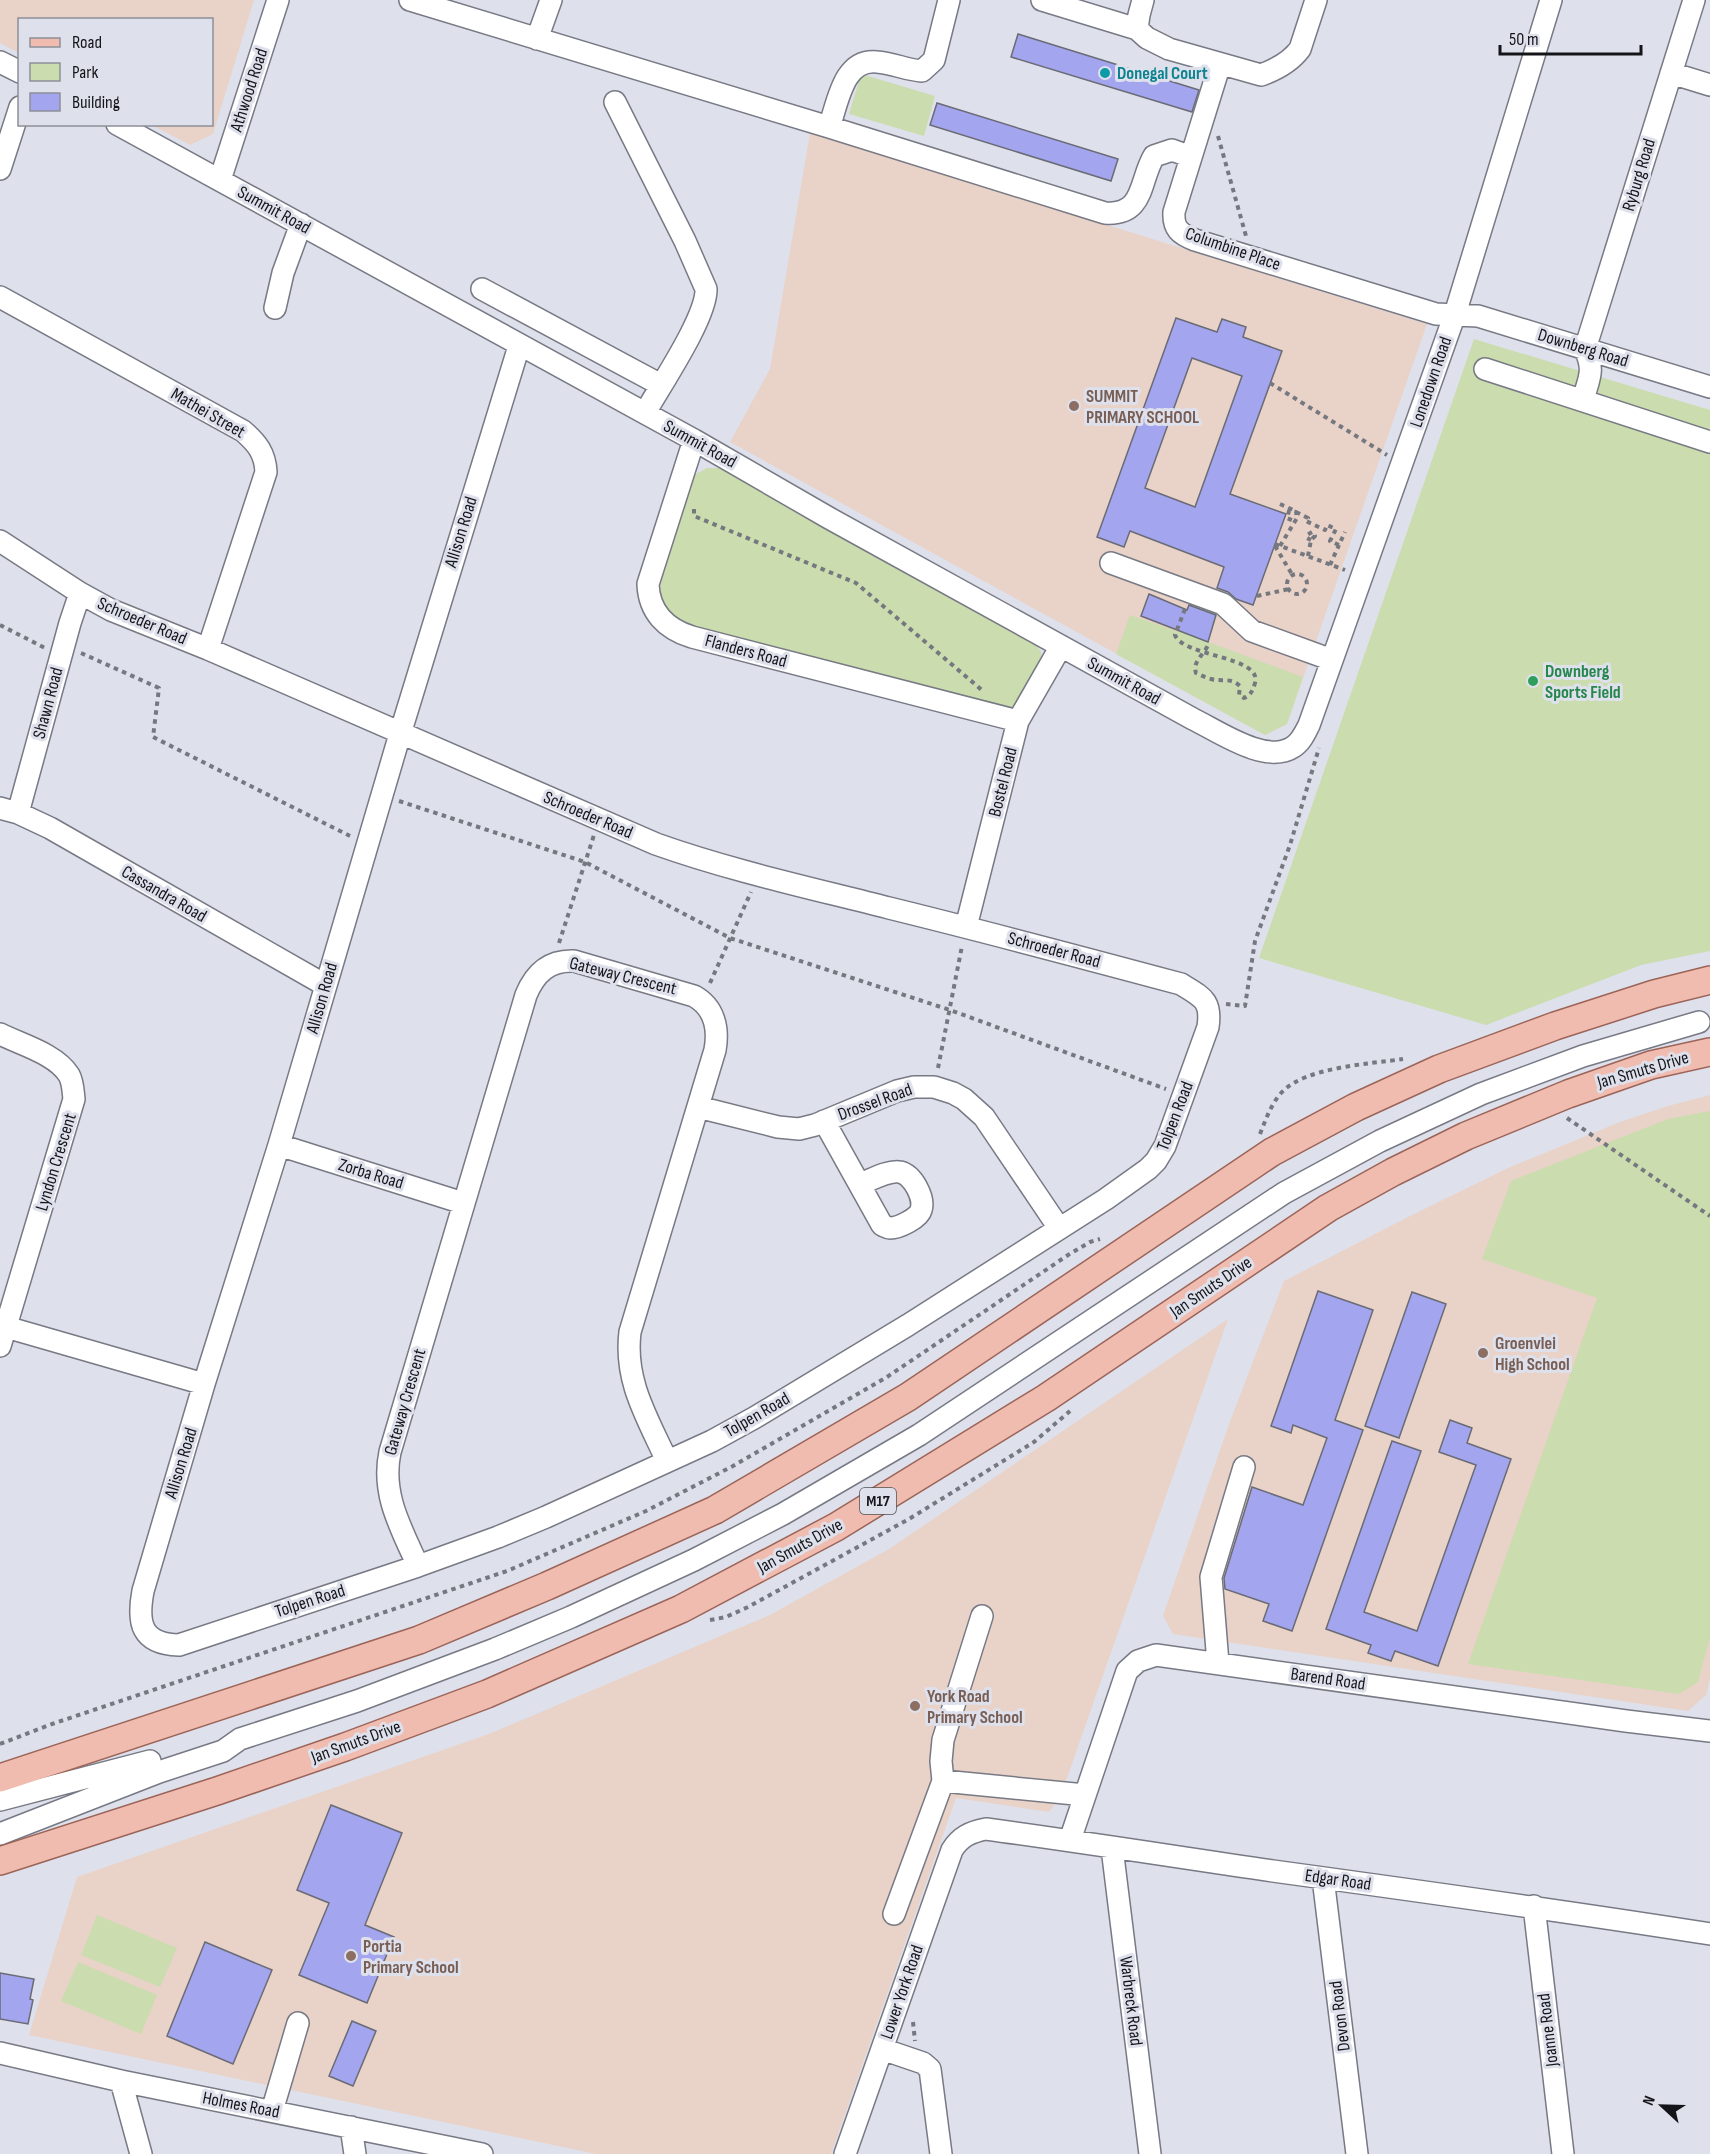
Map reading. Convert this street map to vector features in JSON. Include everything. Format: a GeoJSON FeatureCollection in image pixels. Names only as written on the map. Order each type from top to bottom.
{"type":"FeatureCollection","features":[{"type":"Feature","properties":{"kind":"main road"},"geometry":{"type":"LineString","coordinates":[[0,1778],[419,1640],[547,1586],[715,1510],[908,1398],[1272,1152],[1356,1107],[1439,1069],[1555,1026],[1654,994],[1710,980]]}},
{"type":"Feature","properties":{"kind":"main road","name":"Jan Smuts Drive"},"geometry":{"type":"LineString","coordinates":[[0,1861],[217,1791],[389,1731],[487,1694],[681,1609],[836,1527],[1046,1398],[1328,1208],[1393,1172],[1466,1136],[1546,1103],[1651,1065],[1710,1052]]}},
{"type":"Feature","properties":{"kind":"street","name":"Athwood Road"},"geometry":{"type":"LineString","coordinates":[[220,180],[278,0]]}},
{"type":"Feature","properties":{"kind":"street"},"geometry":{"type":"LineString","coordinates":[[410,0],[1105,213],[1122,212],[1137,200],[1154,156],[1172,150],[1191,157]]}},
{"type":"Feature","properties":{"kind":"street"},"geometry":{"type":"LineString","coordinates":[[537,39],[551,0]]}},
{"type":"Feature","properties":{"kind":"street"},"geometry":{"type":"LineString","coordinates":[[829,127],[846,80],[854,67],[876,62],[922,71],[929,66],[934,60],[949,0]]}},
{"type":"Feature","properties":{"kind":"street"},"geometry":{"type":"LineString","coordinates":[[1042,0],[1137,29],[1147,38],[1168,49],[1261,75],[1271,71],[1300,49],[1316,0]]}},
{"type":"Feature","properties":{"kind":"street"},"geometry":{"type":"LineString","coordinates":[[1137,29],[1138,15],[1143,0]]}},
{"type":"Feature","properties":{"kind":"street","name":"Lonedown Road"},"geometry":{"type":"LineString","coordinates":[[1286,751],[1294,746],[1305,732],[1363,576],[1455,314],[1551,0]]}},
{"type":"Feature","properties":{"kind":"street","name":"Ryburg Road"},"geometry":{"type":"LineString","coordinates":[[1585,349],[1694,0]]}},
{"type":"Feature","properties":{"kind":"street"},"geometry":{"type":"LineString","coordinates":[[0,62],[18,71]]}},
{"type":"Feature","properties":{"kind":"street","name":"Columbine Place"},"geometry":{"type":"LineString","coordinates":[[1220,64],[1174,212],[1175,227],[1180,233],[1195,240],[1436,314],[1455,314]]}},
{"type":"Feature","properties":{"kind":"street"},"geometry":{"type":"LineString","coordinates":[[1671,73],[1710,85]]}},
{"type":"Feature","properties":{"kind":"street"},"geometry":{"type":"LineString","coordinates":[[615,102],[685,241],[706,289],[700,315],[645,414]]}},
{"type":"Feature","properties":{"kind":"street"},"geometry":{"type":"LineString","coordinates":[[0,169],[18,114]]}},
{"type":"Feature","properties":{"kind":"street","name":"Summit Road"},"geometry":{"type":"LineString","coordinates":[[121,126],[1248,747],[1268,753],[1286,751]]}},
{"type":"Feature","properties":{"kind":"street"},"geometry":{"type":"LineString","coordinates":[[275,308],[283,273],[301,224]]}},
{"type":"Feature","properties":{"kind":"street"},"geometry":{"type":"LineString","coordinates":[[482,289],[661,385]]}},
{"type":"Feature","properties":{"kind":"street","name":"Mathei Street"},"geometry":{"type":"LineString","coordinates":[[0,297],[243,431],[261,449],[266,472],[208,649]]}},
{"type":"Feature","properties":{"kind":"street","name":"Downberg Road"},"geometry":{"type":"LineString","coordinates":[[1455,314],[1478,316],[1710,387]]}},
{"type":"Feature","properties":{"kind":"street","name":"Allison Road"},"geometry":{"type":"LineString","coordinates":[[161,1642],[151,1637],[144,1629],[139,1611],[143,1591],[204,1384],[279,1145],[381,796],[519,346]]}},
{"type":"Feature","properties":{"kind":"street"},"geometry":{"type":"LineString","coordinates":[[1582,400],[1592,367],[1585,349]]}},
{"type":"Feature","properties":{"kind":"street"},"geometry":{"type":"LineString","coordinates":[[1485,369],[1710,442]]}},
{"type":"Feature","properties":{"kind":"street","name":"Flanders Road"},"geometry":{"type":"LineString","coordinates":[[694,440],[648,584],[653,607],[666,624],[692,637],[1018,721]]}},
{"type":"Feature","properties":{"kind":"street","name":"Schroeder Road"},"geometry":{"type":"LineString","coordinates":[[0,541],[80,593],[111,610],[208,649],[599,820],[689,856],[1181,984],[1207,1002]]}},
{"type":"Feature","properties":{"kind":"street"},"geometry":{"type":"LineString","coordinates":[[1111,563],[1223,604],[1251,631],[1332,660]]}},
{"type":"Feature","properties":{"kind":"street","name":"Shawn Road"},"geometry":{"type":"LineString","coordinates":[[9,811],[80,593]]}},
{"type":"Feature","properties":{"kind":"street","name":"Bostel Road"},"geometry":{"type":"LineString","coordinates":[[966,927],[1018,721],[1061,646]]}},
{"type":"Feature","properties":{"kind":"street","name":"Cassandra Road"},"geometry":{"type":"LineString","coordinates":[[9,811],[50,828],[325,985]]}},
{"type":"Feature","properties":{"kind":"street","name":"Gateway Crescent"},"geometry":{"type":"LineString","coordinates":[[418,1566],[390,1502],[387,1465],[463,1203],[526,995],[534,979],[552,963],[562,960],[574,961],[680,990],[702,1001]]}},
{"type":"Feature","properties":{"kind":"street"},"geometry":{"type":"LineString","coordinates":[[667,1461],[634,1388],[628,1363],[628,1348],[630,1332],[715,1050],[717,1033],[710,1011],[702,1001]]}},
{"type":"Feature","properties":{"kind":"street","name":"Tolpen Road"},"geometry":{"type":"LineString","coordinates":[[161,1642],[169,1645],[188,1644],[418,1566],[546,1517],[712,1440],[754,1418],[908,1324],[1106,1199],[1156,1161],[1165,1146],[1208,1027],[1207,1002]]}},
{"type":"Feature","properties":{"kind":"street"},"geometry":{"type":"LineString","coordinates":[[0,1834],[116,1788],[223,1751],[240,1739],[357,1701],[495,1650],[694,1560],[783,1514],[919,1435],[1284,1193],[1370,1146],[1481,1094],[1583,1056],[1699,1022]]}},
{"type":"Feature","properties":{"kind":"street","name":"Lyndon Crescent"},"geometry":{"type":"LineString","coordinates":[[0,1034],[54,1061],[68,1074],[72,1082],[74,1099],[3,1336],[204,1384]]}},
{"type":"Feature","properties":{"kind":"street","name":"Drossel Road"},"geometry":{"type":"LineString","coordinates":[[698,1107],[786,1128],[806,1128],[914,1086],[934,1087],[953,1093],[964,1099],[984,1118],[1059,1228]]}},
{"type":"Feature","properties":{"kind":"street"},"geometry":{"type":"LineString","coordinates":[[824,1121],[860,1184]]}},
{"type":"Feature","properties":{"kind":"street","name":"Zorba Road"},"geometry":{"type":"LineString","coordinates":[[279,1145],[463,1203]]}},
{"type":"Feature","properties":{"kind":"street"},"geometry":{"type":"LineString","coordinates":[[1218,1664],[1211,1577],[1244,1467]]}},
{"type":"Feature","properties":{"kind":"street"},"geometry":{"type":"LineString","coordinates":[[894,1914],[942,1781],[943,1740],[982,1616]]}},
{"type":"Feature","properties":{"kind":"street","name":"Barend Road"},"geometry":{"type":"LineString","coordinates":[[1070,1840],[1127,1671],[1138,1661],[1156,1655],[1710,1731]]}},
{"type":"Feature","properties":{"kind":"street"},"geometry":{"type":"LineString","coordinates":[[0,1800],[137,1766],[221,1739],[240,1739]]}},
{"type":"Feature","properties":{"kind":"street"},"geometry":{"type":"LineString","coordinates":[[942,1781],[1085,1795]]}},
{"type":"Feature","properties":{"kind":"street","name":"Edgar Road"},"geometry":{"type":"LineString","coordinates":[[966,1834],[986,1829],[1070,1840],[1112,1848],[1533,1906],[1710,1934]]}},
{"type":"Feature","properties":{"kind":"street","name":"Lower York Road"},"geometry":{"type":"LineString","coordinates":[[845,2154],[952,1850],[966,1834]]}},
{"type":"Feature","properties":{"kind":"street","name":"Warbreck Road"},"geometry":{"type":"LineString","coordinates":[[1112,1848],[1150,2154]]}},
{"type":"Feature","properties":{"kind":"street","name":"Devon Road"},"geometry":{"type":"LineString","coordinates":[[1323,1878],[1357,2154]]}},
{"type":"Feature","properties":{"kind":"street","name":"Joanne Road"},"geometry":{"type":"LineString","coordinates":[[1533,1906],[1563,2154]]}},
{"type":"Feature","properties":{"kind":"street"},"geometry":{"type":"LineString","coordinates":[[272,2111],[298,2023]]}},
{"type":"Feature","properties":{"kind":"street"},"geometry":{"type":"LineString","coordinates":[[882,2049],[917,2061],[930,2069],[941,2154]]}},
{"type":"Feature","properties":{"kind":"street","name":"Holmes Road"},"geometry":{"type":"LineString","coordinates":[[0,2053],[121,2081],[482,2154]]}},
{"type":"Feature","properties":{"kind":"street"},"geometry":{"type":"LineString","coordinates":[[121,2081],[141,2154]]}},
{"type":"Feature","properties":{"kind":"street"},"geometry":{"type":"LineString","coordinates":[[351,2127],[355,2154]]}},
{"type":"Feature","properties":{"kind":"path"},"geometry":{"type":"LineString","coordinates":[[1218,133],[1252,257]]}},
{"type":"Feature","properties":{"kind":"path"},"geometry":{"type":"LineString","coordinates":[[1270,383],[1382,453],[1403,461]]}},
{"type":"Feature","properties":{"kind":"path"},"geometry":{"type":"LineString","coordinates":[[1280,504],[1308,518],[1306,521],[1325,530],[1327,525],[1336,529],[1330,541],[1339,545]]}},
{"type":"Feature","properties":{"kind":"path"},"geometry":{"type":"LineString","coordinates":[[694,505],[693,516],[856,583],[991,698]]}},
{"type":"Feature","properties":{"kind":"path"},"geometry":{"type":"LineString","coordinates":[[1294,511],[1289,512],[1287,518],[1294,521]]}},
{"type":"Feature","properties":{"kind":"path"},"geometry":{"type":"LineString","coordinates":[[1277,545],[1297,518],[1294,511]]}},
{"type":"Feature","properties":{"kind":"path"},"geometry":{"type":"LineString","coordinates":[[1308,556],[1311,540],[1315,537],[1313,532],[1315,525]]}},
{"type":"Feature","properties":{"kind":"path"},"geometry":{"type":"LineString","coordinates":[[1330,565],[1345,532]]}},
{"type":"Feature","properties":{"kind":"path"},"geometry":{"type":"LineString","coordinates":[[1277,545],[1363,576]]}},
{"type":"Feature","properties":{"kind":"path"},"geometry":{"type":"LineString","coordinates":[[1277,545],[1293,576]]}},
{"type":"Feature","properties":{"kind":"path"},"geometry":{"type":"LineString","coordinates":[[1293,576],[1302,576],[1306,580],[1306,588],[1299,594],[1294,594],[1289,589],[1288,580],[1293,576]]}},
{"type":"Feature","properties":{"kind":"path"},"geometry":{"type":"LineString","coordinates":[[1257,596],[1289,589]]}},
{"type":"Feature","properties":{"kind":"path"},"geometry":{"type":"LineString","coordinates":[[1191,591],[1175,635],[1180,643],[1206,652],[1251,668],[1256,680],[1251,693],[1244,698],[1241,697],[1238,683],[1230,679],[1212,680],[1196,673],[1195,667],[1199,656],[1206,652],[1209,643]]}},
{"type":"Feature","properties":{"kind":"path"},"geometry":{"type":"LineString","coordinates":[[0,625],[159,688],[153,737],[367,845]]}},
{"type":"Feature","properties":{"kind":"path"},"geometry":{"type":"LineString","coordinates":[[1207,1002],[1245,1006],[1255,941],[1290,845],[1320,749],[1305,732]]}},
{"type":"Feature","properties":{"kind":"path"},"geometry":{"type":"LineString","coordinates":[[381,796],[585,862],[730,938],[950,1010],[1183,1096]]}},
{"type":"Feature","properties":{"kind":"path"},"geometry":{"type":"LineString","coordinates":[[552,963],[599,820]]}},
{"type":"Feature","properties":{"kind":"path"},"geometry":{"type":"LineString","coordinates":[[702,1001],[758,875]]}},
{"type":"Feature","properties":{"kind":"path"},"geometry":{"type":"LineString","coordinates":[[934,1087],[966,927]]}},
{"type":"Feature","properties":{"kind":"path"},"geometry":{"type":"LineString","coordinates":[[1546,1103],[1710,1216]]}},
{"type":"Feature","properties":{"kind":"shaded area"},"geometry":{"type":"Polygon","coordinates":[[[0,0],[254,0],[213,134],[190,145],[154,126],[213,126],[213,18],[18,18],[18,52],[0,43],[0,0]]]}},
{"type":"Feature","properties":{"kind":"shaded area","name":"SUMMIT PRIMARY SCHOOL"},"geometry":{"type":"Polygon","coordinates":[[[810,133],[1427,324],[1287,724],[1265,735],[730,442],[770,369],[810,133]]]}},
{"type":"Feature","properties":{"kind":"shaded area","name":"Groenvlei High School"},"geometry":{"type":"Polygon","coordinates":[[[1710,1095],[1710,1678],[1706,1695],[1688,1711],[1173,1634],[1163,1616],[1229,1424],[1284,1281],[1508,1168],[1620,1122],[1710,1095]]]}},
{"type":"Feature","properties":{"kind":"shaded area"},"geometry":{"type":"Polygon","coordinates":[[[1228,1319],[1060,1798],[1049,1812],[956,1798],[831,2154],[596,2154],[29,2035],[77,1877],[489,1734],[770,1615],[889,1549],[1228,1319]]]}},
{"type":"Feature","properties":{"kind":"green space"},"geometry":{"type":"Polygon","coordinates":[[[861,74],[935,96],[924,136],[849,114],[861,74]]]}},
{"type":"Feature","properties":{"kind":"green space","name":"Downberg Sports Field"},"geometry":{"type":"Polygon","coordinates":[[[1474,339],[1710,410],[1710,951],[1641,965],[1486,1025],[1259,958],[1474,339]]]}},
{"type":"Feature","properties":{"kind":"green space"},"geometry":{"type":"Polygon","coordinates":[[[707,468],[719,468],[899,570],[1034,641],[1041,652],[1042,659],[1019,705],[1006,709],[683,625],[661,604],[658,587],[692,479],[707,468]]]}},
{"type":"Feature","properties":{"kind":"green space"},"geometry":{"type":"Polygon","coordinates":[[[1192,597],[1220,608],[1208,642],[1303,677],[1287,724],[1265,735],[1116,654],[1130,615],[1179,632],[1192,597]]]}},
{"type":"Feature","properties":{"kind":"green space"},"geometry":{"type":"Polygon","coordinates":[[[1710,1111],[1710,1637],[1698,1682],[1679,1694],[1468,1664],[1597,1298],[1482,1259],[1511,1181],[1668,1119],[1710,1111]]]}},
{"type":"Feature","properties":{"kind":"green space"},"geometry":{"type":"Polygon","coordinates":[[[97,1915],[177,1948],[160,1987],[81,1955],[97,1915]]]}},
{"type":"Feature","properties":{"kind":"green space"},"geometry":{"type":"Polygon","coordinates":[[[78,1962],[157,1995],[141,2034],[61,2001],[78,1962]]]}},
{"type":"Feature","properties":{"kind":"building","name":"Donegal Court"},"geometry":{"type":"Polygon","coordinates":[[[1018,34],[1199,90],[1192,112],[1011,57],[1018,34]]]}},
{"type":"Feature","properties":{"kind":"building"},"geometry":{"type":"Polygon","coordinates":[[[937,103],[1118,159],[1111,181],[930,125],[937,103]]]}},
{"type":"Feature","properties":{"kind":"building"},"geometry":{"type":"Polygon","coordinates":[[[1176,318],[1217,332],[1222,319],[1246,327],[1243,337],[1282,351],[1230,494],[1286,514],[1253,605],[1236,599],[1228,592],[1217,588],[1224,567],[1130,531],[1124,547],[1097,537],[1176,318]],[[1192,358],[1145,488],[1195,507],[1242,376],[1192,358]]]}},
{"type":"Feature","properties":{"kind":"building"},"geometry":{"type":"Polygon","coordinates":[[[1149,594],[1187,610],[1189,605],[1216,615],[1208,642],[1141,616],[1149,594]]]}},
{"type":"Feature","properties":{"kind":"building"},"geometry":{"type":"Polygon","coordinates":[[[1318,1291],[1373,1310],[1335,1420],[1363,1430],[1292,1631],[1263,1621],[1269,1604],[1225,1589],[1224,1578],[1252,1487],[1303,1505],[1327,1438],[1293,1425],[1291,1433],[1271,1426],[1318,1291]]]}},
{"type":"Feature","properties":{"kind":"building"},"geometry":{"type":"Polygon","coordinates":[[[1412,1292],[1446,1304],[1399,1438],[1365,1426],[1412,1292]]]}},
{"type":"Feature","properties":{"kind":"building"},"geometry":{"type":"Polygon","coordinates":[[[1450,1420],[1472,1428],[1467,1443],[1511,1459],[1438,1666],[1395,1651],[1391,1661],[1368,1653],[1371,1645],[1326,1629],[1392,1441],[1421,1451],[1364,1612],[1417,1631],[1476,1465],[1439,1452],[1450,1420]]]}},
{"type":"Feature","properties":{"kind":"building"},"geometry":{"type":"Polygon","coordinates":[[[331,1805],[402,1833],[365,1925],[394,1937],[367,2003],[299,1975],[329,1903],[297,1890],[331,1805]]]}},
{"type":"Feature","properties":{"kind":"building"},"geometry":{"type":"Polygon","coordinates":[[[205,1942],[272,1970],[233,2064],[167,2036],[205,1942]]]}},
{"type":"Feature","properties":{"kind":"building"},"geometry":{"type":"Polygon","coordinates":[[[0,1973],[34,1979],[28,2024],[0,2019],[0,1973]]]}},
{"type":"Feature","properties":{"kind":"building"},"geometry":{"type":"Polygon","coordinates":[[[352,2021],[376,2031],[353,2086],[329,2076],[352,2021]]]}},
{"type":"Feature","properties":{"kind":"place","name":"Donegal Court"},"geometry":{"type":"Point","coordinates":[1105,73]}},
{"type":"Feature","properties":{"kind":"place","name":"SUMMIT PRIMARY SCHOOL"},"geometry":{"type":"Point","coordinates":[1074,406]}},
{"type":"Feature","properties":{"kind":"place","name":"Downberg Sports Field"},"geometry":{"type":"Point","coordinates":[1533,681]}},
{"type":"Feature","properties":{"kind":"place","name":"Groenvlei High School"},"geometry":{"type":"Point","coordinates":[1483,1353]}},
{"type":"Feature","properties":{"kind":"place","name":"York Road Primary School"},"geometry":{"type":"Point","coordinates":[915,1706]}},
{"type":"Feature","properties":{"kind":"place","name":"Portia Primary School"},"geometry":{"type":"Point","coordinates":[351,1956]}}]}
